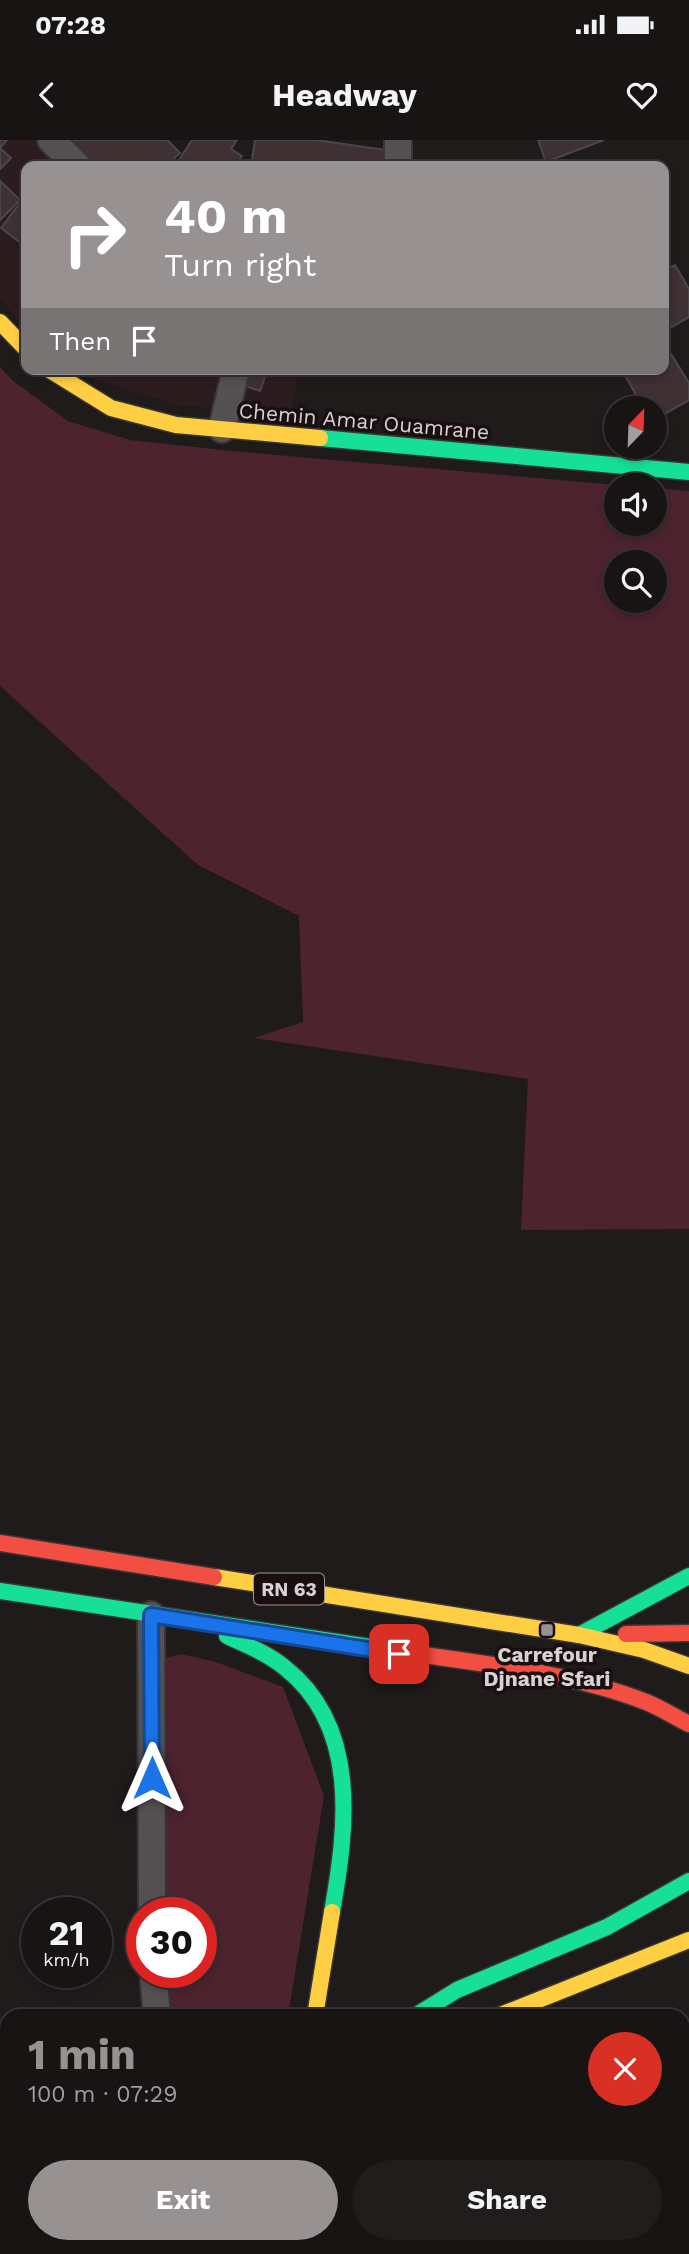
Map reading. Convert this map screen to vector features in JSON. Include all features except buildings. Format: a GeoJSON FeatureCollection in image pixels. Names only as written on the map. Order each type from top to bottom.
{"type":"FeatureCollection","features":[{"type":"Feature","properties":{"kind":"main road"},"geometry":{"type":"LineString","coordinates":[[0,322],[21,344]]}},
{"type":"Feature","properties":{"kind":"main road","name":"Chemin Amar Ouamrane"},"geometry":{"type":"LineString","coordinates":[[58,375],[111,408],[176,425],[689,472]]}},
{"type":"Feature","properties":{"kind":"main road","name":"RN 63"},"geometry":{"type":"LineString","coordinates":[[0,1543],[579,1635],[644,1650],[689,1666]]}},
{"type":"Feature","properties":{"kind":"main road"},"geometry":{"type":"LineString","coordinates":[[579,1635],[689,1576]]}},
{"type":"Feature","properties":{"kind":"main road","name":"RN 63"},"geometry":{"type":"LineString","coordinates":[[0,1591],[531,1672],[646,1702],[689,1724]]}},
{"type":"Feature","properties":{"kind":"main road"},"geometry":{"type":"LineString","coordinates":[[190,1620],[260,1651],[289,1670],[315,1700],[336,1736],[344,1780],[345,1827],[316,2009]]}},
{"type":"Feature","properties":{"kind":"main road"},"geometry":{"type":"LineString","coordinates":[[579,1635],[689,1633]]}},
{"type":"Feature","properties":{"kind":"main road"},"geometry":{"type":"LineString","coordinates":[[424,2009],[479,1979],[596,1932],[689,1881]]}},
{"type":"Feature","properties":{"kind":"main road"},"geometry":{"type":"LineString","coordinates":[[516,2009],[689,1940]]}},
{"type":"Feature","properties":{"kind":"street"},"geometry":{"type":"LineString","coordinates":[[51,140],[73,161]]}},
{"type":"Feature","properties":{"kind":"street"},"geometry":{"type":"LineString","coordinates":[[393,140],[400,140],[398,161]]}},
{"type":"Feature","properties":{"kind":"street"},"geometry":{"type":"LineString","coordinates":[[222,429],[235,375]]}},
{"type":"Feature","properties":{"kind":"street"},"geometry":{"type":"LineString","coordinates":[[151,1615],[152,1897]]}},
{"type":"Feature","properties":{"kind":"street"},"geometry":{"type":"LineString","coordinates":[[155,1988],[157,2009]]}},
{"type":"Feature","properties":{"kind":"shaded area"},"geometry":{"type":"Polygon","coordinates":[[[0,140],[50,140],[70,161],[21,161],[21,322],[0,299],[0,140]]]}},
{"type":"Feature","properties":{"kind":"shaded area"},"geometry":{"type":"Polygon","coordinates":[[[0,367],[13,381],[68,421],[130,440],[604,484],[604,536],[667,536],[667,489],[689,491],[689,1229],[521,1230],[528,1079],[254,1038],[303,1022],[299,916],[198,865],[0,686],[0,367]]]}},
{"type":"Feature","properties":{"kind":"shaded area"},"geometry":{"type":"Polygon","coordinates":[[[87,375],[298,375],[290,416],[177,405],[87,375]]]}},
{"type":"Feature","properties":{"kind":"shaded area"},"geometry":{"type":"Polygon","coordinates":[[[181,1654],[216,1662],[283,1687],[324,1796],[289,2009],[171,2009],[168,1988],[217,1988],[217,1897],[163,1897],[165,1658],[181,1654]]]}},
{"type":"Feature","properties":{"kind":"traffic: fast"},"geometry":{"type":"LineString","coordinates":[[320,438],[689,472]]}},
{"type":"Feature","properties":{"kind":"traffic: fast"},"geometry":{"type":"LineString","coordinates":[[579,1635],[689,1576]]}},
{"type":"Feature","properties":{"kind":"traffic: fast"},"geometry":{"type":"LineString","coordinates":[[0,1591],[377,1648]]}},
{"type":"Feature","properties":{"kind":"traffic: fast"},"geometry":{"type":"LineString","coordinates":[[227,1636],[264,1653],[284,1667],[308,1691],[326,1718],[337,1748],[342,1780],[342,1847],[332,1912]]}},
{"type":"Feature","properties":{"kind":"traffic: fast"},"geometry":{"type":"LineString","coordinates":[[426,2009],[457,1990],[607,1927],[689,1881]]}},
{"type":"Feature","properties":{"kind":"traffic: slow"},"geometry":{"type":"LineString","coordinates":[[0,322],[21,344]]}},
{"type":"Feature","properties":{"kind":"traffic: slow"},"geometry":{"type":"LineString","coordinates":[[58,375],[111,408],[176,425],[320,438]]}},
{"type":"Feature","properties":{"kind":"traffic: slow"},"geometry":{"type":"LineString","coordinates":[[214,1577],[579,1635],[644,1650],[689,1666]]}},
{"type":"Feature","properties":{"kind":"traffic: slow"},"geometry":{"type":"LineString","coordinates":[[316,2009],[332,1912]]}},
{"type":"Feature","properties":{"kind":"traffic: slow"},"geometry":{"type":"LineString","coordinates":[[516,2009],[689,1940]]}},
{"type":"Feature","properties":{"kind":"traffic: jam"},"geometry":{"type":"LineString","coordinates":[[0,1543],[214,1577]]}},
{"type":"Feature","properties":{"kind":"traffic: jam"},"geometry":{"type":"LineString","coordinates":[[626,1634],[689,1633]]}},
{"type":"Feature","properties":{"kind":"traffic: jam"},"geometry":{"type":"LineString","coordinates":[[377,1648],[513,1668],[582,1682],[646,1702],[689,1724]]}},
{"type":"Feature","properties":{"kind":"place","name":"Carrefour Djnane Sfari"},"geometry":{"type":"Point","coordinates":[547,1630]}},
{"type":"Feature","properties":{"kind":"route"},"geometry":{"type":"LineString","coordinates":[[152,1778],[151,1615],[399,1654]]}}]}
